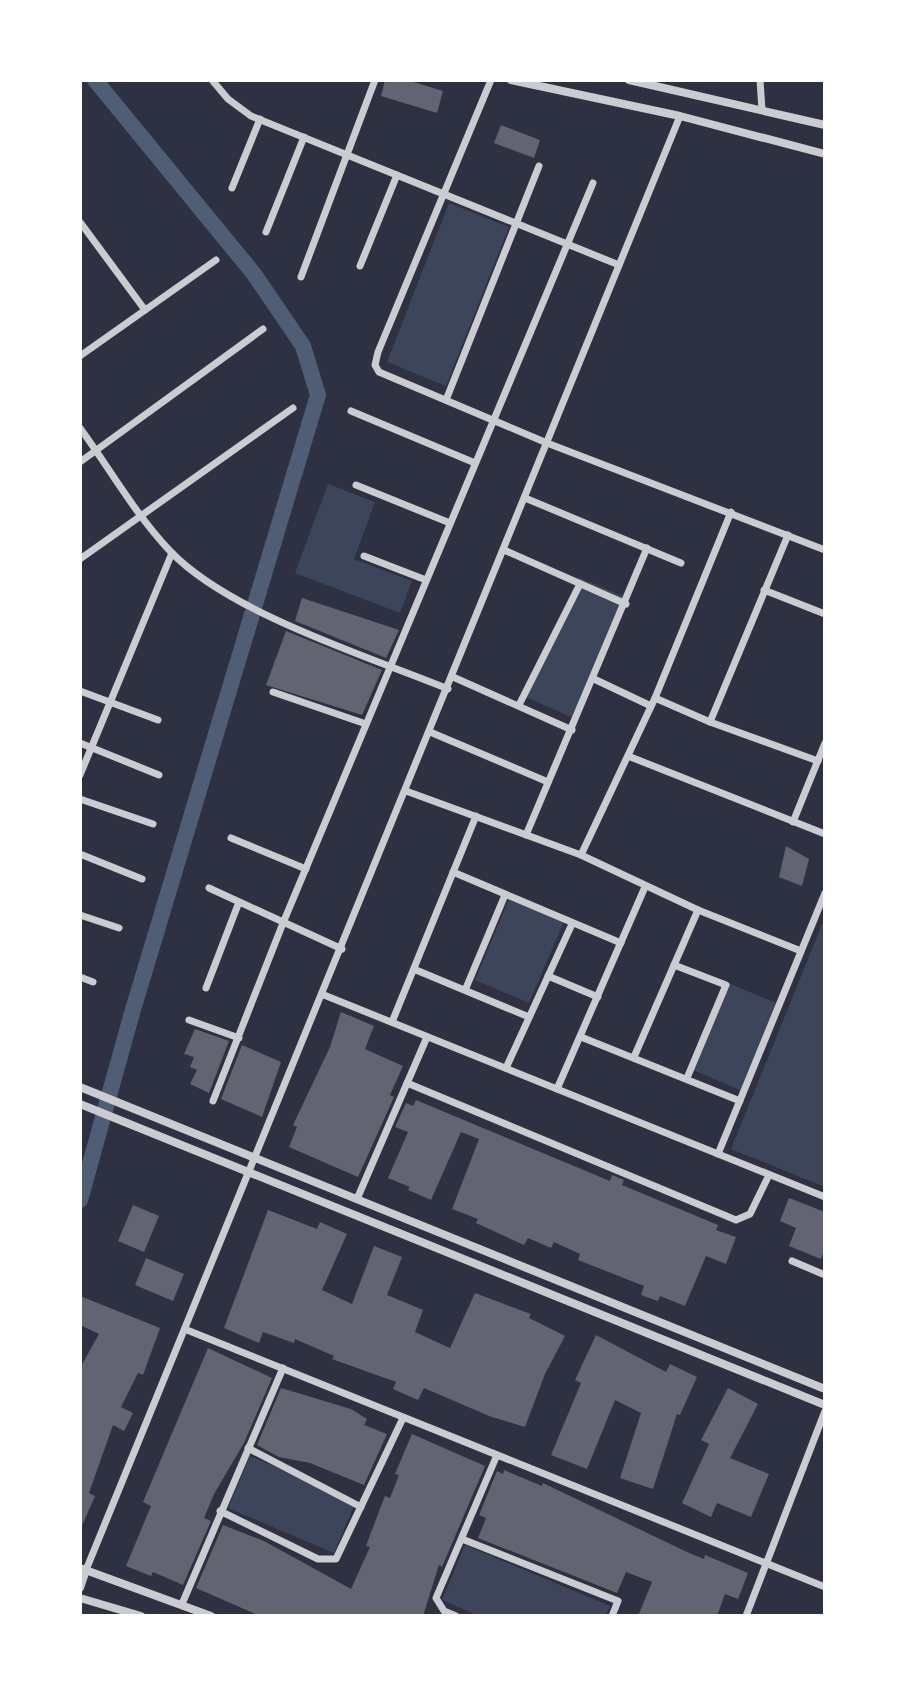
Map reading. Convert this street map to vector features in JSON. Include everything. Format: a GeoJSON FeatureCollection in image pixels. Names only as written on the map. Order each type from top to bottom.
{"type":"FeatureCollection","features":[{"type":"Feature","properties":{"kind":"street"},"geometry":{"type":"LineString","coordinates":[[212,80],[228,99],[260,119],[619,265]]}},
{"type":"Feature","properties":{"kind":"street"},"geometry":{"type":"LineString","coordinates":[[301,277],[375,80]]}},
{"type":"Feature","properties":{"kind":"street"},"geometry":{"type":"LineString","coordinates":[[491,80],[375,365],[388,378],[825,550]]}},
{"type":"Feature","properties":{"kind":"street"},"geometry":{"type":"LineString","coordinates":[[511,80],[680,116],[825,154]]}},
{"type":"Feature","properties":{"kind":"street"},"geometry":{"type":"LineString","coordinates":[[629,80],[825,125]]}},
{"type":"Feature","properties":{"kind":"street"},"geometry":{"type":"LineString","coordinates":[[760,80],[762,110]]}},
{"type":"Feature","properties":{"kind":"street"},"geometry":{"type":"LineString","coordinates":[[80,1588],[83,1569],[187,1330],[680,116]]}},
{"type":"Feature","properties":{"kind":"street"},"geometry":{"type":"LineString","coordinates":[[232,188],[260,119]]}},
{"type":"Feature","properties":{"kind":"street"},"geometry":{"type":"LineString","coordinates":[[266,232],[304,137]]}},
{"type":"Feature","properties":{"kind":"street"},"geometry":{"type":"LineString","coordinates":[[446,400],[539,166]]}},
{"type":"Feature","properties":{"kind":"street"},"geometry":{"type":"LineString","coordinates":[[360,266],[397,175]]}},
{"type":"Feature","properties":{"kind":"street"},"geometry":{"type":"LineString","coordinates":[[213,1101],[283,923],[593,183]]}},
{"type":"Feature","properties":{"kind":"street"},"geometry":{"type":"LineString","coordinates":[[80,222],[145,310]]}},
{"type":"Feature","properties":{"kind":"street"},"geometry":{"type":"LineString","coordinates":[[80,356],[216,260]]}},
{"type":"Feature","properties":{"kind":"street"},"geometry":{"type":"LineString","coordinates":[[80,462],[263,329]]}},
{"type":"Feature","properties":{"kind":"street"},"geometry":{"type":"LineString","coordinates":[[80,559],[293,408]]}},
{"type":"Feature","properties":{"kind":"street"},"geometry":{"type":"LineString","coordinates":[[351,411],[475,463]]}},
{"type":"Feature","properties":{"kind":"street"},"geometry":{"type":"LineString","coordinates":[[80,428],[139,515],[172,553],[235,599],[448,689]]}},
{"type":"Feature","properties":{"kind":"street"},"geometry":{"type":"LineString","coordinates":[[356,485],[450,523]]}},
{"type":"Feature","properties":{"kind":"street"},"geometry":{"type":"LineString","coordinates":[[525,498],[681,563]]}},
{"type":"Feature","properties":{"kind":"street"},"geometry":{"type":"LineString","coordinates":[[581,855],[653,702],[731,512]]}},
{"type":"Feature","properties":{"kind":"street"},"geometry":{"type":"LineString","coordinates":[[710,722],[788,535]]}},
{"type":"Feature","properties":{"kind":"street"},"geometry":{"type":"LineString","coordinates":[[526,835],[626,604],[647,548]]}},
{"type":"Feature","properties":{"kind":"street"},"geometry":{"type":"LineString","coordinates":[[504,550],[626,604]]}},
{"type":"Feature","properties":{"kind":"street"},"geometry":{"type":"LineString","coordinates":[[80,775],[172,553]]}},
{"type":"Feature","properties":{"kind":"street"},"geometry":{"type":"LineString","coordinates":[[364,556],[426,580]]}},
{"type":"Feature","properties":{"kind":"street"},"geometry":{"type":"LineString","coordinates":[[519,705],[580,584]]}},
{"type":"Feature","properties":{"kind":"street"},"geometry":{"type":"LineString","coordinates":[[764,590],[825,614]]}},
{"type":"Feature","properties":{"kind":"street"},"geometry":{"type":"LineString","coordinates":[[453,677],[572,730]]}},
{"type":"Feature","properties":{"kind":"street"},"geometry":{"type":"LineString","coordinates":[[594,679],[818,761]]}},
{"type":"Feature","properties":{"kind":"street"},"geometry":{"type":"LineString","coordinates":[[80,691],[158,720]]}},
{"type":"Feature","properties":{"kind":"street"},"geometry":{"type":"LineString","coordinates":[[273,692],[366,724]]}},
{"type":"Feature","properties":{"kind":"street"},"geometry":{"type":"LineString","coordinates":[[430,732],[548,782]]}},
{"type":"Feature","properties":{"kind":"street"},"geometry":{"type":"LineString","coordinates":[[80,743],[159,775]]}},
{"type":"Feature","properties":{"kind":"street"},"geometry":{"type":"LineString","coordinates":[[793,822],[825,743]]}},
{"type":"Feature","properties":{"kind":"street"},"geometry":{"type":"LineString","coordinates":[[628,756],[825,834]]}},
{"type":"Feature","properties":{"kind":"street"},"geometry":{"type":"LineString","coordinates":[[406,791],[581,855],[645,887],[801,951]]}},
{"type":"Feature","properties":{"kind":"street"},"geometry":{"type":"LineString","coordinates":[[80,799],[153,824]]}},
{"type":"Feature","properties":{"kind":"street"},"geometry":{"type":"LineString","coordinates":[[392,1022],[416,970],[476,816]]}},
{"type":"Feature","properties":{"kind":"street"},"geometry":{"type":"LineString","coordinates":[[231,838],[306,869]]}},
{"type":"Feature","properties":{"kind":"street"},"geometry":{"type":"LineString","coordinates":[[80,854],[142,879]]}},
{"type":"Feature","properties":{"kind":"street"},"geometry":{"type":"LineString","coordinates":[[453,872],[621,943]]}},
{"type":"Feature","properties":{"kind":"street"},"geometry":{"type":"LineString","coordinates":[[557,1089],[645,887]]}},
{"type":"Feature","properties":{"kind":"street"},"geometry":{"type":"LineString","coordinates":[[209,888],[342,949]]}},
{"type":"Feature","properties":{"kind":"street"},"geometry":{"type":"LineString","coordinates":[[718,1154],[825,893]]}},
{"type":"Feature","properties":{"kind":"street"},"geometry":{"type":"LineString","coordinates":[[466,988],[505,895]]}},
{"type":"Feature","properties":{"kind":"street"},"geometry":{"type":"LineString","coordinates":[[206,988],[239,902]]}},
{"type":"Feature","properties":{"kind":"street"},"geometry":{"type":"LineString","coordinates":[[634,1057],[698,910]]}},
{"type":"Feature","properties":{"kind":"street"},"geometry":{"type":"LineString","coordinates":[[80,915],[119,928]]}},
{"type":"Feature","properties":{"kind":"street"},"geometry":{"type":"LineString","coordinates":[[506,1068],[572,924]]}},
{"type":"Feature","properties":{"kind":"street"},"geometry":{"type":"LineString","coordinates":[[674,965],[726,985],[687,1078]]}},
{"type":"Feature","properties":{"kind":"street"},"geometry":{"type":"LineString","coordinates":[[416,970],[466,988],[529,1017]]}},
{"type":"Feature","properties":{"kind":"street"},"geometry":{"type":"LineString","coordinates":[[548,976],[598,997]]}},
{"type":"Feature","properties":{"kind":"street"},"geometry":{"type":"LineString","coordinates":[[80,977],[93,982]]}},
{"type":"Feature","properties":{"kind":"street"},"geometry":{"type":"LineString","coordinates":[[324,995],[825,1197]]}},
{"type":"Feature","properties":{"kind":"street"},"geometry":{"type":"LineString","coordinates":[[189,1020],[239,1038]]}},
{"type":"Feature","properties":{"kind":"street"},"geometry":{"type":"LineString","coordinates":[[357,1199],[427,1037]]}},
{"type":"Feature","properties":{"kind":"street"},"geometry":{"type":"LineString","coordinates":[[581,1037],[740,1101]]}},
{"type":"Feature","properties":{"kind":"street"},"geometry":{"type":"LineString","coordinates":[[407,1083],[736,1220],[745,1219],[755,1209],[769,1175]]}},
{"type":"Feature","properties":{"kind":"street"},"geometry":{"type":"LineString","coordinates":[[83,1088],[256,1161],[825,1389]]}},
{"type":"Feature","properties":{"kind":"street"},"geometry":{"type":"LineString","coordinates":[[84,1106],[825,1408],[746,1616]]}},
{"type":"Feature","properties":{"kind":"street"},"geometry":{"type":"LineString","coordinates":[[792,1261],[825,1275]]}},
{"type":"Feature","properties":{"kind":"street"},"geometry":{"type":"LineString","coordinates":[[187,1330],[825,1587]]}},
{"type":"Feature","properties":{"kind":"street"},"geometry":{"type":"LineString","coordinates":[[182,1604],[283,1368]]}},
{"type":"Feature","properties":{"kind":"street"},"geometry":{"type":"LineString","coordinates":[[220,1511],[327,1561],[342,1553],[403,1418]]}},
{"type":"Feature","properties":{"kind":"street"},"geometry":{"type":"LineString","coordinates":[[248,1448],[361,1507]]}},
{"type":"Feature","properties":{"kind":"street"},"geometry":{"type":"LineString","coordinates":[[456,1616],[444,1611],[436,1598],[497,1455]]}},
{"type":"Feature","properties":{"kind":"street"},"geometry":{"type":"LineString","coordinates":[[462,1539],[618,1601],[612,1616]]}},
{"type":"Feature","properties":{"kind":"street"},"geometry":{"type":"LineString","coordinates":[[83,1569],[211,1616]]}},
{"type":"Feature","properties":{"kind":"street"},"geometry":{"type":"LineString","coordinates":[[80,1598],[141,1616]]}},
{"type":"Feature","properties":{"kind":"shaded area"},"geometry":{"type":"Polygon","coordinates":[[[449,203],[509,227],[446,386],[387,362],[449,203]]]}},
{"type":"Feature","properties":{"kind":"shaded area"},"geometry":{"type":"Polygon","coordinates":[[[328,484],[375,502],[354,559],[412,581],[400,613],[295,573],[328,484]]]}},
{"type":"Feature","properties":{"kind":"shaded area"},"geometry":{"type":"Polygon","coordinates":[[[578,577],[625,597],[573,718],[526,697],[578,577]]]}},
{"type":"Feature","properties":{"kind":"shaded area"},"geometry":{"type":"Polygon","coordinates":[[[511,894],[566,917],[529,1003],[475,980],[511,894]]]}},
{"type":"Feature","properties":{"kind":"shaded area"},"geometry":{"type":"Polygon","coordinates":[[[825,917],[825,1187],[731,1149],[825,917]]]}},
{"type":"Feature","properties":{"kind":"shaded area"},"geometry":{"type":"Polygon","coordinates":[[[728,983],[776,1003],[740,1090],[693,1070],[728,983]]]}},
{"type":"Feature","properties":{"kind":"shaded area"},"geometry":{"type":"Polygon","coordinates":[[[250,1456],[356,1501],[334,1553],[228,1508],[250,1456]]]}},
{"type":"Feature","properties":{"kind":"shaded area"},"geometry":{"type":"Polygon","coordinates":[[[465,1545],[610,1606],[605,1616],[479,1616],[442,1600],[465,1545]]]}},
{"type":"Feature","properties":{"kind":"building"},"geometry":{"type":"Polygon","coordinates":[[[385,80],[407,80],[443,91],[437,113],[381,96],[385,80]]]}},
{"type":"Feature","properties":{"kind":"building"},"geometry":{"type":"Polygon","coordinates":[[[501,125],[540,140],[534,158],[494,143],[501,125]]]}},
{"type":"Feature","properties":{"kind":"building"},"geometry":{"type":"Polygon","coordinates":[[[302,598],[399,630],[386,658],[295,621],[302,598]]]}},
{"type":"Feature","properties":{"kind":"building"},"geometry":{"type":"Polygon","coordinates":[[[286,631],[382,670],[362,715],[266,685],[286,631]]]}},
{"type":"Feature","properties":{"kind":"building"},"geometry":{"type":"Polygon","coordinates":[[[786,846],[809,859],[802,886],[779,877],[786,846]]]}},
{"type":"Feature","properties":{"kind":"building"},"geometry":{"type":"Polygon","coordinates":[[[341,1012],[374,1026],[365,1049],[403,1066],[390,1095],[394,1097],[358,1177],[289,1147],[297,1127],[293,1125],[330,1047],[341,1012]]]}},
{"type":"Feature","properties":{"kind":"building"},"geometry":{"type":"Polygon","coordinates":[[[195,1029],[229,1041],[209,1093],[190,1084],[197,1070],[190,1067],[194,1057],[184,1054],[195,1029]]]}},
{"type":"Feature","properties":{"kind":"building"},"geometry":{"type":"Polygon","coordinates":[[[242,1045],[281,1062],[262,1117],[221,1099],[242,1045]]]}},
{"type":"Feature","properties":{"kind":"building"},"geometry":{"type":"Polygon","coordinates":[[[416,1100],[610,1181],[612,1175],[624,1180],[622,1185],[718,1225],[716,1230],[736,1237],[726,1264],[706,1256],[685,1306],[660,1296],[658,1301],[641,1295],[644,1286],[578,1260],[580,1254],[554,1242],[551,1248],[528,1238],[524,1245],[476,1223],[478,1219],[452,1209],[479,1139],[461,1132],[431,1200],[408,1190],[410,1187],[388,1178],[408,1132],[395,1127],[406,1103],[413,1106],[416,1100]]]}},
{"type":"Feature","properties":{"kind":"building"},"geometry":{"type":"Polygon","coordinates":[[[789,1198],[825,1212],[825,1248],[821,1259],[789,1246],[796,1228],[780,1221],[789,1198]]]}},
{"type":"Feature","properties":{"kind":"building"},"geometry":{"type":"Polygon","coordinates":[[[133,1205],[159,1216],[144,1252],[118,1241],[133,1205]]]}},
{"type":"Feature","properties":{"kind":"building"},"geometry":{"type":"Polygon","coordinates":[[[268,1210],[317,1229],[320,1222],[347,1234],[322,1290],[352,1304],[374,1246],[402,1257],[387,1295],[423,1310],[415,1332],[450,1348],[475,1293],[531,1314],[529,1318],[565,1336],[545,1374],[525,1427],[489,1416],[424,1388],[418,1400],[393,1389],[396,1382],[332,1359],[334,1356],[295,1339],[294,1343],[263,1332],[259,1343],[224,1328],[268,1210]]]}},
{"type":"Feature","properties":{"kind":"building"},"geometry":{"type":"Polygon","coordinates":[[[146,1258],[184,1274],[173,1301],[135,1285],[146,1258]]]}},
{"type":"Feature","properties":{"kind":"building"},"geometry":{"type":"Polygon","coordinates":[[[80,1296],[160,1328],[143,1375],[138,1373],[121,1407],[133,1413],[124,1431],[113,1425],[89,1493],[95,1496],[80,1530],[80,1368],[99,1334],[80,1325],[80,1296]]]}},
{"type":"Feature","properties":{"kind":"building"},"geometry":{"type":"Polygon","coordinates":[[[596,1335],[666,1372],[670,1364],[697,1377],[680,1415],[677,1414],[653,1489],[620,1478],[641,1413],[615,1400],[587,1469],[551,1455],[581,1383],[575,1380],[596,1335]]]}},
{"type":"Feature","properties":{"kind":"building"},"geometry":{"type":"Polygon","coordinates":[[[208,1348],[272,1378],[244,1443],[214,1494],[204,1518],[211,1521],[183,1585],[153,1572],[151,1576],[126,1566],[151,1506],[143,1502],[208,1348]]]}},
{"type":"Feature","properties":{"kind":"building"},"geometry":{"type":"Polygon","coordinates":[[[281,1388],[351,1409],[367,1419],[364,1425],[387,1434],[364,1485],[310,1463],[279,1457],[257,1445],[281,1388]]]}},
{"type":"Feature","properties":{"kind":"building"},"geometry":{"type":"Polygon","coordinates":[[[728,1388],[758,1404],[730,1458],[769,1474],[751,1517],[717,1503],[711,1517],[682,1503],[709,1444],[701,1440],[728,1388]]]}},
{"type":"Feature","properties":{"kind":"building"},"geometry":{"type":"Polygon","coordinates":[[[412,1434],[485,1466],[442,1567],[439,1565],[423,1616],[260,1616],[196,1588],[223,1525],[264,1541],[351,1589],[370,1547],[366,1546],[385,1496],[390,1498],[399,1475],[395,1474],[412,1434]]]}},
{"type":"Feature","properties":{"kind":"building"},"geometry":{"type":"Polygon","coordinates":[[[504,1470],[542,1486],[543,1483],[689,1553],[704,1559],[705,1555],[748,1573],[738,1599],[725,1594],[717,1616],[638,1616],[652,1582],[626,1572],[617,1593],[478,1538],[486,1518],[479,1515],[497,1471],[503,1474],[504,1470]]]}},
{"type":"Feature","properties":{"kind":"waterway"},"geometry":{"type":"LineString","coordinates":[[80,1200],[132,1013],[318,395],[303,346],[254,274],[95,80]]}}]}
